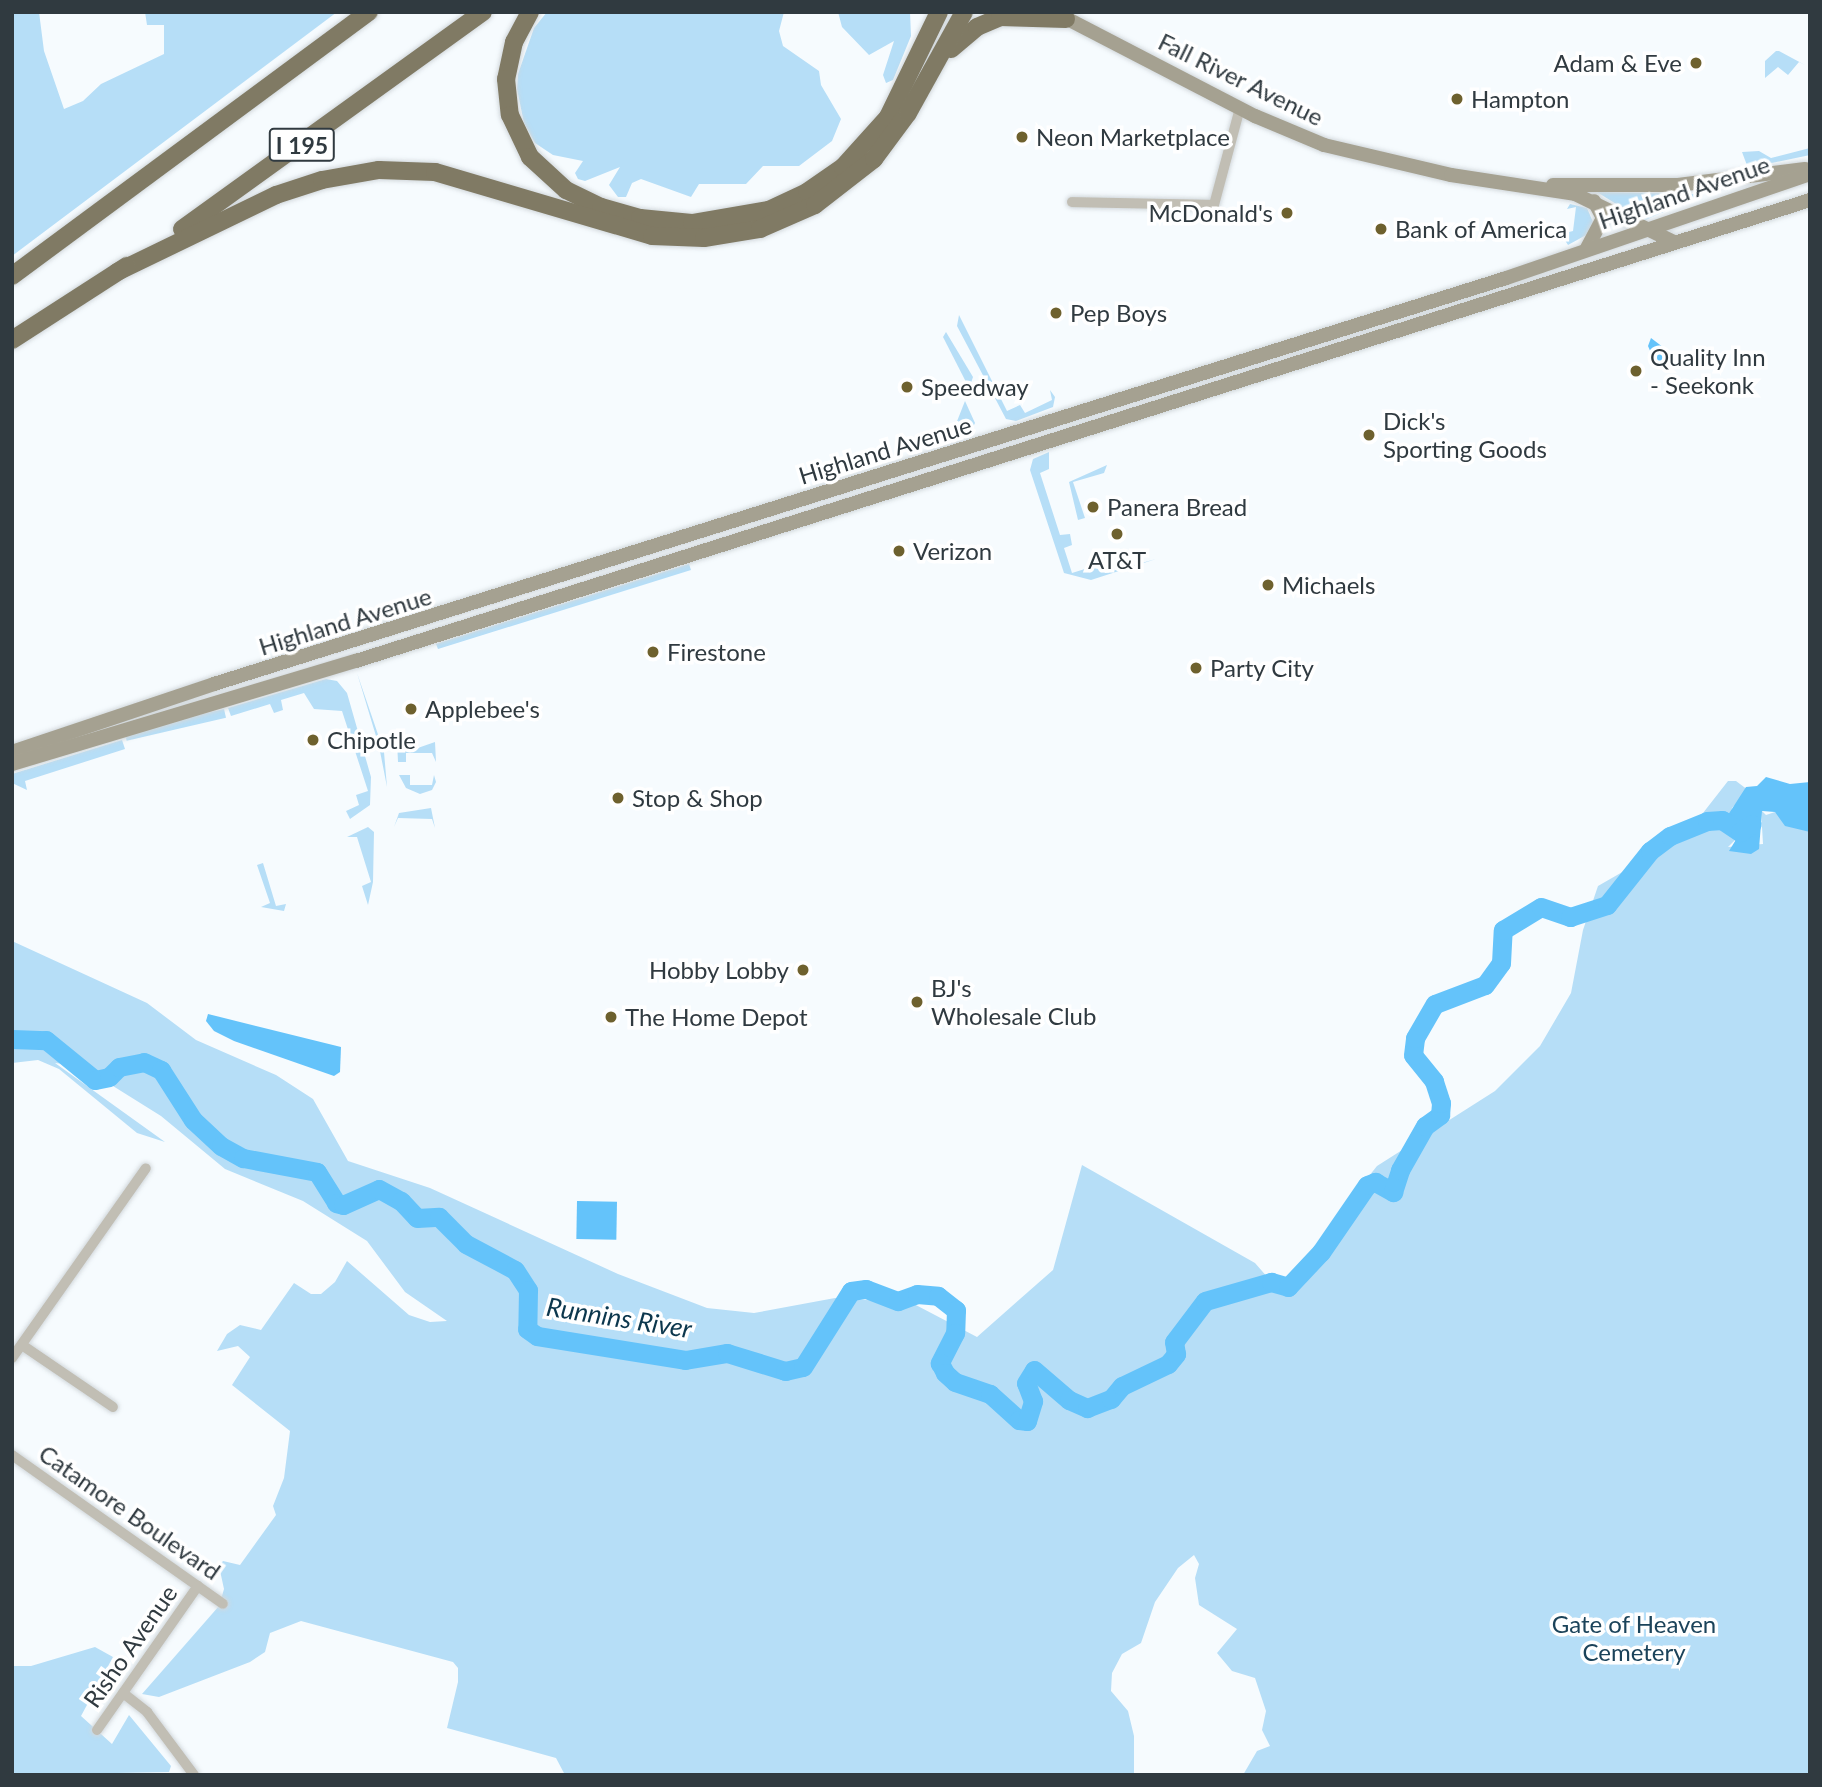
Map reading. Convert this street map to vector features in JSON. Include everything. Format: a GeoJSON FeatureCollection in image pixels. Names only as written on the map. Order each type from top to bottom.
{"type":"FeatureCollection","features":[{"type":"Feature","properties":{"kind":"highway","name":"I 195"},"geometry":{"type":"LineString","coordinates":[[12,276],[369,12]]}},
{"type":"Feature","properties":{"kind":"highway","name":"I 195"},"geometry":{"type":"LineString","coordinates":[[12,340],[293,152],[483,12]]}},
{"type":"Feature","properties":{"kind":"highway"},"geometry":{"type":"LineString","coordinates":[[530,12],[514,42],[506,79],[510,114],[530,157],[556,183],[589,202],[667,222],[716,222],[755,214],[796,198],[831,176],[863,148],[888,117],[939,12]]}},
{"type":"Feature","properties":{"kind":"highway"},"geometry":{"type":"LineString","coordinates":[[923,42],[924,12]]}},
{"type":"Feature","properties":{"kind":"highway"},"geometry":{"type":"LineString","coordinates":[[117,272],[276,195],[322,180],[379,170],[435,172],[645,235],[690,239],[745,232],[802,212],[852,179],[893,136],[964,12]]}},
{"type":"Feature","properties":{"kind":"highway"},"geometry":{"type":"LineString","coordinates":[[922,89],[954,46],[985,22],[1016,15],[1060,15]]}},
{"type":"Feature","properties":{"kind":"main road","name":"Fall River Avenue"},"geometry":{"type":"LineString","coordinates":[[1060,15],[1240,108],[1324,145],[1377,160],[1540,186],[1593,200],[1644,230],[1674,242]]}},
{"type":"Feature","properties":{"kind":"main road","name":"Fall River Avenue"},"geometry":{"type":"LineString","coordinates":[[1540,186],[1678,185],[1810,168]]}},
{"type":"Feature","properties":{"kind":"main road","name":"Highland Avenue"},"geometry":{"type":"LineString","coordinates":[[12,752],[1644,230],[1810,174]]}},
{"type":"Feature","properties":{"kind":"main road"},"geometry":{"type":"LineString","coordinates":[[1587,248],[1603,218],[1593,200]]}},
{"type":"Feature","properties":{"kind":"main road","name":"Highland Avenue"},"geometry":{"type":"LineString","coordinates":[[12,764],[356,661],[1810,201]]}},
{"type":"Feature","properties":{"kind":"street"},"geometry":{"type":"LineString","coordinates":[[1072,202],[1214,205],[1240,108]]}},
{"type":"Feature","properties":{"kind":"street"},"geometry":{"type":"LineString","coordinates":[[12,1358],[146,1168]]}},
{"type":"Feature","properties":{"kind":"street"},"geometry":{"type":"LineString","coordinates":[[22,1345],[113,1407]]}},
{"type":"Feature","properties":{"kind":"street","name":"Catamore Boulevard"},"geometry":{"type":"LineString","coordinates":[[12,1455],[223,1604]]}},
{"type":"Feature","properties":{"kind":"street","name":"Risho Avenue"},"geometry":{"type":"LineString","coordinates":[[97,1730],[198,1586]]}},
{"type":"Feature","properties":{"kind":"street"},"geometry":{"type":"LineString","coordinates":[[123,1693],[146,1712],[194,1775]]}},
{"type":"Feature","properties":{"kind":"green space"},"geometry":{"type":"Polygon","coordinates":[[[12,12],[39,12],[44,51],[64,109],[83,101],[101,84],[164,54],[164,25],[147,25],[145,12],[337,12],[12,256],[12,12]]]}},
{"type":"Feature","properties":{"kind":"green space"},"geometry":{"type":"Polygon","coordinates":[[[547,12],[784,12],[779,31],[783,46],[819,71],[821,85],[841,119],[832,141],[799,166],[763,166],[746,184],[699,184],[691,197],[641,179],[632,183],[626,197],[618,197],[609,185],[620,167],[585,181],[578,179],[575,173],[583,161],[553,155],[535,143],[524,123],[517,89],[518,74],[534,28],[547,12]]]}},
{"type":"Feature","properties":{"kind":"green space"},"geometry":{"type":"Polygon","coordinates":[[[838,12],[910,12],[911,36],[893,80],[886,83],[883,75],[894,41],[869,55],[842,27],[838,12]]]}},
{"type":"Feature","properties":{"kind":"green space"},"geometry":{"type":"Polygon","coordinates":[[[1779,51],[1805,65],[1799,62],[1788,75],[1778,67],[1765,78],[1765,61],[1779,51]]]}},
{"type":"Feature","properties":{"kind":"green space"},"geometry":{"type":"Polygon","coordinates":[[[1810,148],[1810,155],[1748,168],[1742,152],[1759,151],[1771,158],[1810,148]]]}},
{"type":"Feature","properties":{"kind":"green space"},"geometry":{"type":"Polygon","coordinates":[[[1597,192],[1698,194],[1701,196],[1643,221],[1597,192]]]}},
{"type":"Feature","properties":{"kind":"green space"},"geometry":{"type":"Polygon","coordinates":[[[1570,204],[1587,208],[1593,222],[1588,234],[1568,245],[1561,234],[1573,231],[1576,207],[1567,209],[1570,204]]]}},
{"type":"Feature","properties":{"kind":"green space"},"geometry":{"type":"Polygon","coordinates":[[[959,315],[1007,411],[1020,405],[1025,413],[1052,400],[1050,390],[1055,397],[1053,407],[1016,421],[1006,419],[957,326],[959,315]]]}},
{"type":"Feature","properties":{"kind":"green space"},"geometry":{"type":"Polygon","coordinates":[[[946,332],[973,377],[971,383],[966,382],[943,337],[946,332]]]}},
{"type":"Feature","properties":{"kind":"green space"},"geometry":{"type":"Polygon","coordinates":[[[965,401],[975,423],[969,435],[957,439],[952,434],[965,401]]]}},
{"type":"Feature","properties":{"kind":"green space"},"geometry":{"type":"Polygon","coordinates":[[[1049,452],[1049,469],[1040,473],[1060,535],[1070,534],[1072,545],[1064,548],[1072,573],[1088,568],[1090,573],[1091,567],[1098,569],[1101,565],[1105,573],[1156,559],[1091,580],[1064,573],[1030,470],[1033,459],[1049,452]]]}},
{"type":"Feature","properties":{"kind":"green space"},"geometry":{"type":"Polygon","coordinates":[[[1107,465],[1104,473],[1073,482],[1085,518],[1078,520],[1069,482],[1107,465]]]}},
{"type":"Feature","properties":{"kind":"green space"},"geometry":{"type":"Polygon","coordinates":[[[689,564],[691,570],[438,649],[436,644],[689,564]]]}},
{"type":"Feature","properties":{"kind":"green space"},"geometry":{"type":"Polygon","coordinates":[[[357,673],[384,752],[387,787],[379,746],[357,673]]]}},
{"type":"Feature","properties":{"kind":"green space"},"geometry":{"type":"Polygon","coordinates":[[[326,679],[337,681],[347,693],[371,777],[370,805],[350,819],[346,811],[359,805],[356,795],[368,791],[342,711],[314,709],[304,693],[281,700],[283,710],[274,713],[270,704],[231,716],[228,708],[326,679]]]}},
{"type":"Feature","properties":{"kind":"green space"},"geometry":{"type":"Polygon","coordinates":[[[224,709],[226,718],[127,741],[125,732],[224,709]]]}},
{"type":"Feature","properties":{"kind":"green space"},"geometry":{"type":"Polygon","coordinates":[[[408,738],[412,750],[435,742],[436,762],[432,753],[406,753],[406,762],[398,762],[397,741],[408,738]]]}},
{"type":"Feature","properties":{"kind":"green space"},"geometry":{"type":"Polygon","coordinates":[[[122,740],[125,749],[25,781],[27,790],[12,783],[12,774],[122,740]]]}},
{"type":"Feature","properties":{"kind":"green space"},"geometry":{"type":"Polygon","coordinates":[[[399,775],[410,775],[410,785],[432,785],[434,775],[436,782],[432,790],[420,794],[406,788],[399,775]]]}},
{"type":"Feature","properties":{"kind":"green space","name":"Gate of Heaven Cemetery"},"geometry":{"type":"Polygon","coordinates":[[[1728,781],[1736,781],[1748,790],[1732,808],[1730,823],[1737,838],[1728,847],[1763,844],[1761,810],[1766,815],[1775,812],[1810,832],[1810,1775],[1243,1775],[1257,1751],[1270,1746],[1262,1730],[1266,1711],[1255,1678],[1232,1671],[1217,1653],[1237,1629],[1199,1605],[1195,1578],[1199,1564],[1194,1555],[1178,1568],[1155,1602],[1141,1643],[1122,1654],[1112,1673],[1111,1691],[1128,1711],[1134,1736],[1134,1775],[565,1775],[556,1758],[447,1728],[458,1682],[458,1668],[453,1662],[301,1621],[270,1633],[265,1652],[250,1662],[159,1697],[142,1694],[219,1606],[224,1589],[219,1566],[223,1561],[240,1565],[276,1515],[273,1506],[284,1478],[290,1431],[232,1385],[250,1357],[238,1346],[217,1351],[227,1334],[240,1325],[261,1330],[294,1283],[311,1294],[321,1294],[335,1282],[347,1261],[409,1315],[430,1322],[447,1321],[405,1292],[367,1241],[303,1201],[225,1169],[161,1116],[105,1081],[73,1065],[55,1063],[165,1142],[137,1133],[59,1069],[38,1060],[12,1063],[12,941],[147,1003],[196,1040],[276,1075],[313,1099],[348,1161],[430,1188],[618,1274],[707,1308],[754,1313],[835,1298],[912,1303],[977,1337],[1053,1270],[1082,1165],[1255,1263],[1276,1287],[1315,1266],[1329,1254],[1353,1196],[1377,1166],[1495,1091],[1540,1046],[1571,993],[1583,930],[1598,886],[1685,836],[1728,781]]]}},
{"type":"Feature","properties":{"kind":"green space"},"geometry":{"type":"Polygon","coordinates":[[[431,808],[435,828],[432,819],[398,818],[394,827],[399,813],[431,808]]]}},
{"type":"Feature","properties":{"kind":"green space"},"geometry":{"type":"Polygon","coordinates":[[[368,827],[374,832],[373,882],[368,905],[362,886],[371,882],[357,837],[347,837],[368,827]]]}},
{"type":"Feature","properties":{"kind":"green space"},"geometry":{"type":"Polygon","coordinates":[[[263,863],[276,906],[286,904],[284,911],[261,907],[270,903],[257,865],[263,863]]]}},
{"type":"Feature","properties":{"kind":"green space"},"geometry":{"type":"Polygon","coordinates":[[[95,1647],[113,1657],[81,1716],[112,1744],[129,1715],[171,1766],[169,1772],[12,1775],[12,1666],[31,1666],[95,1647]]]}},
{"type":"Feature","properties":{"kind":"water"},"geometry":{"type":"Polygon","coordinates":[[[1651,338],[1672,354],[1668,364],[1654,360],[1648,346],[1651,338]]]}},
{"type":"Feature","properties":{"kind":"water"},"geometry":{"type":"Polygon","coordinates":[[[1766,777],[1790,784],[1810,782],[1810,832],[1785,826],[1775,812],[1762,811],[1759,849],[1751,854],[1729,851],[1737,838],[1728,815],[1746,787],[1757,786],[1766,777]]]}},
{"type":"Feature","properties":{"kind":"water"},"geometry":{"type":"Polygon","coordinates":[[[208,1014],[341,1047],[340,1072],[334,1076],[234,1041],[214,1031],[206,1021],[208,1014]]]}},
{"type":"Feature","properties":{"kind":"water"},"geometry":{"type":"Polygon","coordinates":[[[577,1201],[617,1202],[616,1240],[576,1239],[577,1201]]]}},
{"type":"Feature","properties":{"kind":"waterway","name":"Runnins River"},"geometry":{"type":"LineString","coordinates":[[12,1039],[46,1040],[95,1080],[109,1077],[119,1067],[144,1062],[161,1070],[193,1120],[221,1146],[243,1158],[317,1172],[336,1203],[343,1205],[379,1189],[401,1201],[417,1218],[439,1217],[466,1244],[515,1270],[528,1290],[527,1329],[537,1336],[685,1360],[727,1353],[785,1371],[803,1367],[851,1291],[866,1289],[898,1301],[917,1294],[938,1296],[956,1310],[955,1333],[940,1363],[945,1373],[955,1382],[990,1394],[1019,1420],[1027,1421],[1033,1401],[1026,1383],[1034,1370],[1069,1400],[1087,1408],[1111,1399],[1122,1386],[1168,1364],[1176,1354],[1174,1342],[1205,1301],[1271,1282],[1288,1287],[1321,1252],[1367,1185],[1375,1182],[1393,1192],[1400,1170],[1425,1126],[1440,1115],[1441,1103],[1434,1081],[1413,1055],[1415,1038],[1435,1004],[1485,985],[1501,963],[1503,930],[1541,907],[1570,917],[1607,905],[1650,851],[1670,836],[1707,821],[1722,820],[1740,832],[1752,824]]}},
{"type":"Feature","properties":{"kind":"place","name":"Adam & Eve"},"geometry":{"type":"Point","coordinates":[1696,63]}},
{"type":"Feature","properties":{"kind":"place","name":"Hampton"},"geometry":{"type":"Point","coordinates":[1457,99]}},
{"type":"Feature","properties":{"kind":"place","name":"Neon Marketplace"},"geometry":{"type":"Point","coordinates":[1022,137]}},
{"type":"Feature","properties":{"kind":"place","name":"McDonald's"},"geometry":{"type":"Point","coordinates":[1287,213]}},
{"type":"Feature","properties":{"kind":"place","name":"Bank of America"},"geometry":{"type":"Point","coordinates":[1381,229]}},
{"type":"Feature","properties":{"kind":"place","name":"Pep Boys"},"geometry":{"type":"Point","coordinates":[1056,313]}},
{"type":"Feature","properties":{"kind":"place","name":"Quality Inn - Seekonk"},"geometry":{"type":"Point","coordinates":[1636,371]}},
{"type":"Feature","properties":{"kind":"place","name":"Speedway"},"geometry":{"type":"Point","coordinates":[907,387]}},
{"type":"Feature","properties":{"kind":"place","name":"Dick's Sporting Goods"},"geometry":{"type":"Point","coordinates":[1369,435]}},
{"type":"Feature","properties":{"kind":"place","name":"Panera Bread"},"geometry":{"type":"Point","coordinates":[1093,507]}},
{"type":"Feature","properties":{"kind":"place","name":"AT&T"},"geometry":{"type":"Point","coordinates":[1117,534]}},
{"type":"Feature","properties":{"kind":"place","name":"Verizon"},"geometry":{"type":"Point","coordinates":[899,551]}},
{"type":"Feature","properties":{"kind":"place","name":"Michaels"},"geometry":{"type":"Point","coordinates":[1268,585]}},
{"type":"Feature","properties":{"kind":"place","name":"Firestone"},"geometry":{"type":"Point","coordinates":[653,652]}},
{"type":"Feature","properties":{"kind":"place","name":"Party City"},"geometry":{"type":"Point","coordinates":[1196,668]}},
{"type":"Feature","properties":{"kind":"place","name":"Applebee's"},"geometry":{"type":"Point","coordinates":[411,709]}},
{"type":"Feature","properties":{"kind":"place","name":"Chipotle"},"geometry":{"type":"Point","coordinates":[313,740]}},
{"type":"Feature","properties":{"kind":"place","name":"Stop & Shop"},"geometry":{"type":"Point","coordinates":[618,798]}},
{"type":"Feature","properties":{"kind":"place","name":"Hobby Lobby"},"geometry":{"type":"Point","coordinates":[803,970]}},
{"type":"Feature","properties":{"kind":"place","name":"BJ's Wholesale Club"},"geometry":{"type":"Point","coordinates":[917,1002]}},
{"type":"Feature","properties":{"kind":"place","name":"The Home Depot"},"geometry":{"type":"Point","coordinates":[611,1017]}}]}
